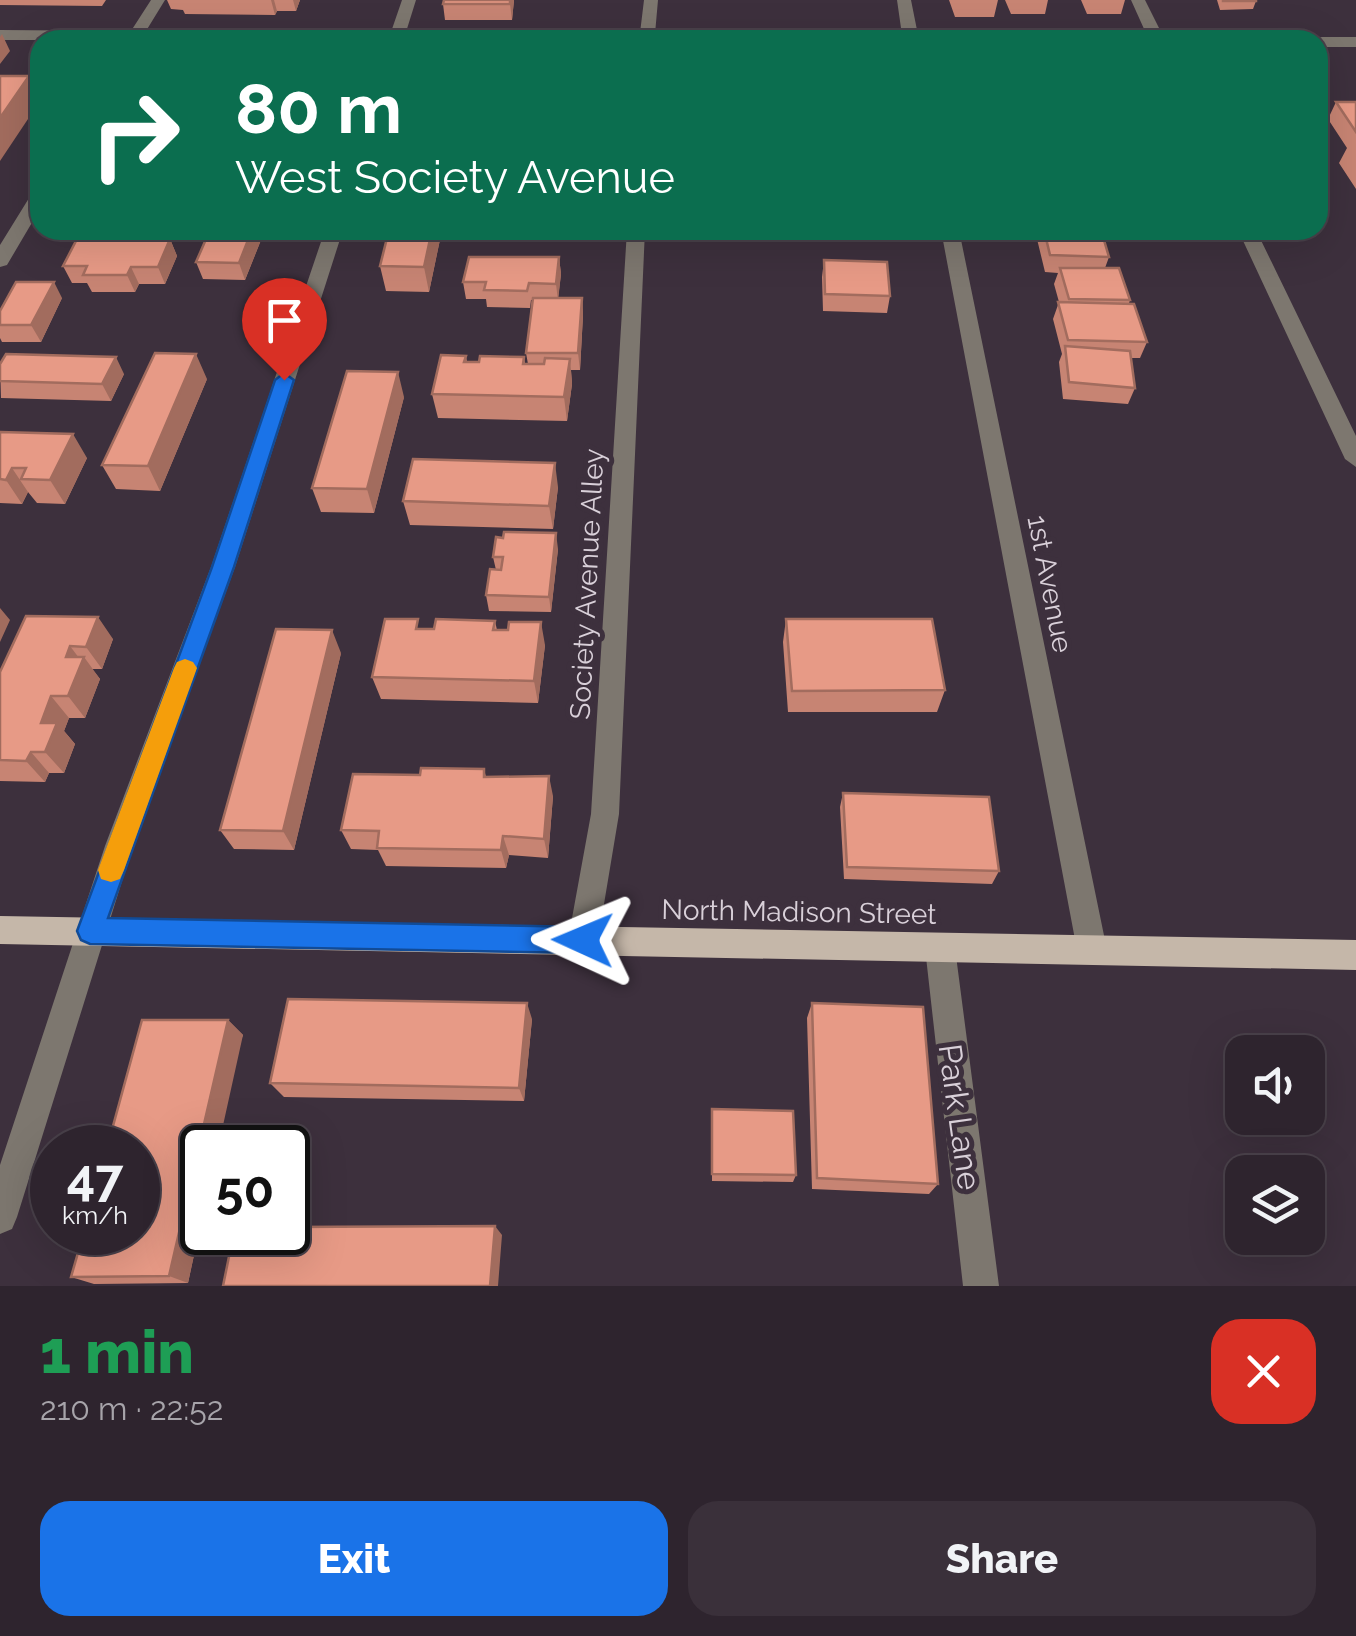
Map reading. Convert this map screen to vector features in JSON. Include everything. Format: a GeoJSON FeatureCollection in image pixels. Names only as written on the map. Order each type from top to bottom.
{"type":"FeatureCollection","features":[{"type":"Feature","properties":{"kind":"main road","name":"North Madison Street"},"geometry":{"type":"LineString","coordinates":[[0,930],[1356,954]]}},
{"type":"Feature","properties":{"kind":"street"},"geometry":{"type":"LineString","coordinates":[[139,30],[158,0]]}},
{"type":"Feature","properties":{"kind":"street"},"geometry":{"type":"LineString","coordinates":[[400,30],[409,0]]}},
{"type":"Feature","properties":{"kind":"street"},"geometry":{"type":"LineString","coordinates":[[648,30],[651,0]]}},
{"type":"Feature","properties":{"kind":"street"},"geometry":{"type":"LineString","coordinates":[[904,0],[909,30]]}},
{"type":"Feature","properties":{"kind":"street"},"geometry":{"type":"LineString","coordinates":[[1138,0],[1152,30]]}},
{"type":"Feature","properties":{"kind":"street"},"geometry":{"type":"LineString","coordinates":[[0,35],[30,36]]}},
{"type":"Feature","properties":{"kind":"street"},"geometry":{"type":"LineString","coordinates":[[1328,42],[1356,42]]}},
{"type":"Feature","properties":{"kind":"street"},"geometry":{"type":"LineString","coordinates":[[0,261],[30,211]]}},
{"type":"Feature","properties":{"kind":"street"},"geometry":{"type":"LineString","coordinates":[[0,1217],[90,931],[223,567],[331,240]]}},
{"type":"Feature","properties":{"kind":"street","name":"Society Avenue Alley"},"geometry":{"type":"LineString","coordinates":[[583,940],[605,814],[635,240]]}},
{"type":"Feature","properties":{"kind":"street","name":"1st Avenue"},"geometry":{"type":"LineString","coordinates":[[952,240],[1092,950]]}},
{"type":"Feature","properties":{"kind":"street"},"geometry":{"type":"LineString","coordinates":[[1252,240],[1356,459]]}},
{"type":"Feature","properties":{"kind":"street","name":"Park Lane"},"geometry":{"type":"LineString","coordinates":[[940,948],[981,1286]]}},
{"type":"Feature","properties":{"kind":"building"},"geometry":{"type":"Polygon","coordinates":[[[444,0],[510,0],[510,4],[443,4],[444,0]]]}},
{"type":"Feature","properties":{"kind":"building"},"geometry":{"type":"Polygon","coordinates":[[[0,76],[29,76],[0,118],[0,76]]]}},
{"type":"Feature","properties":{"kind":"building"},"geometry":{"type":"Polygon","coordinates":[[[1336,102],[1356,102],[1356,132],[1336,102]]]}},
{"type":"Feature","properties":{"kind":"building"},"geometry":{"type":"Polygon","coordinates":[[[76,240],[170,240],[158,267],[131,267],[127,275],[83,275],[87,266],[63,266],[76,240]]]}},
{"type":"Feature","properties":{"kind":"building"},"geometry":{"type":"Polygon","coordinates":[[[206,240],[248,240],[239,263],[196,262],[206,240]]]}},
{"type":"Feature","properties":{"kind":"building"},"geometry":{"type":"Polygon","coordinates":[[[386,240],[430,240],[424,267],[380,266],[386,240]]]}},
{"type":"Feature","properties":{"kind":"building"},"geometry":{"type":"Polygon","coordinates":[[[1046,240],[1104,240],[1109,257],[1050,255],[1046,240]]]}},
{"type":"Feature","properties":{"kind":"building"},"geometry":{"type":"Polygon","coordinates":[[[469,257],[559,257],[556,284],[529,283],[527,291],[484,290],[486,282],[463,282],[469,257]]]}},
{"type":"Feature","properties":{"kind":"building"},"geometry":{"type":"Polygon","coordinates":[[[824,260],[887,262],[890,296],[825,294],[824,260]]]}},
{"type":"Feature","properties":{"kind":"building"},"geometry":{"type":"Polygon","coordinates":[[[1060,268],[1119,268],[1130,300],[1069,299],[1060,268]]]}},
{"type":"Feature","properties":{"kind":"building"},"geometry":{"type":"Polygon","coordinates":[[[16,282],[54,282],[31,325],[0,325],[0,311],[16,282]]]}},
{"type":"Feature","properties":{"kind":"building"},"geometry":{"type":"Polygon","coordinates":[[[533,298],[582,298],[578,353],[526,353],[533,298]]]}},
{"type":"Feature","properties":{"kind":"building"},"geometry":{"type":"Polygon","coordinates":[[[1058,302],[1134,304],[1147,342],[1068,340],[1058,302]]]}},
{"type":"Feature","properties":{"kind":"building"},"geometry":{"type":"Polygon","coordinates":[[[1065,346],[1130,351],[1135,388],[1069,382],[1065,346]]]}},
{"type":"Feature","properties":{"kind":"building"},"geometry":{"type":"Polygon","coordinates":[[[155,353],[196,354],[148,466],[102,465],[155,353]]]}},
{"type":"Feature","properties":{"kind":"building"},"geometry":{"type":"Polygon","coordinates":[[[6,354],[116,357],[102,384],[0,381],[0,364],[6,354]]]}},
{"type":"Feature","properties":{"kind":"building"},"geometry":{"type":"Polygon","coordinates":[[[441,355],[466,356],[464,362],[479,362],[480,356],[524,357],[523,364],[544,364],[545,358],[570,359],[564,397],[432,394],[441,355]]]}},
{"type":"Feature","properties":{"kind":"building"},"geometry":{"type":"Polygon","coordinates":[[[347,371],[398,372],[367,489],[312,488],[347,371]]]}},
{"type":"Feature","properties":{"kind":"building"},"geometry":{"type":"Polygon","coordinates":[[[0,432],[73,434],[50,480],[21,479],[26,468],[12,468],[6,480],[0,479],[0,432]]]}},
{"type":"Feature","properties":{"kind":"building"},"geometry":{"type":"Polygon","coordinates":[[[413,459],[555,463],[549,506],[403,501],[413,459]]]}},
{"type":"Feature","properties":{"kind":"building"},"geometry":{"type":"Polygon","coordinates":[[[504,532],[556,533],[549,597],[486,595],[490,569],[501,570],[503,557],[493,557],[496,537],[503,538],[504,532]]]}},
{"type":"Feature","properties":{"kind":"building"},"geometry":{"type":"Polygon","coordinates":[[[26,616],[98,617],[86,647],[70,646],[66,657],[84,657],[68,696],[51,696],[41,723],[57,723],[45,752],[31,752],[26,761],[0,760],[0,672],[26,616]]]}},
{"type":"Feature","properties":{"kind":"building"},"geometry":{"type":"Polygon","coordinates":[[[385,619],[418,619],[416,629],[434,629],[436,619],[495,621],[493,630],[508,630],[509,622],[541,622],[534,681],[372,677],[385,619]]]}},
{"type":"Feature","properties":{"kind":"building"},"geometry":{"type":"Polygon","coordinates":[[[786,619],[932,619],[945,690],[792,691],[786,619]]]}},
{"type":"Feature","properties":{"kind":"building"},"geometry":{"type":"Polygon","coordinates":[[[276,629],[332,630],[283,831],[220,830],[276,629]]]}},
{"type":"Feature","properties":{"kind":"building"},"geometry":{"type":"Polygon","coordinates":[[[421,768],[484,769],[484,777],[549,776],[544,839],[503,836],[501,850],[377,848],[379,831],[341,830],[353,774],[420,775],[421,768]]]}},
{"type":"Feature","properties":{"kind":"building"},"geometry":{"type":"Polygon","coordinates":[[[843,793],[989,797],[999,871],[847,867],[843,793]]]}},
{"type":"Feature","properties":{"kind":"building"},"geometry":{"type":"Polygon","coordinates":[[[288,999],[527,1003],[519,1088],[270,1083],[288,999]]]}},
{"type":"Feature","properties":{"kind":"building"},"geometry":{"type":"Polygon","coordinates":[[[812,1003],[923,1007],[938,1184],[817,1178],[812,1003]]]}},
{"type":"Feature","properties":{"kind":"building"},"geometry":{"type":"Polygon","coordinates":[[[142,1020],[228,1020],[204,1125],[180,1125],[180,1228],[169,1276],[71,1277],[77,1255],[160,1255],[160,1125],[113,1125],[142,1020]]]}},
{"type":"Feature","properties":{"kind":"building"},"geometry":{"type":"Polygon","coordinates":[[[712,1109],[793,1111],[796,1175],[712,1174],[712,1109]]]}},
{"type":"Feature","properties":{"kind":"building"},"geometry":{"type":"Polygon","coordinates":[[[495,1226],[490,1286],[223,1286],[229,1255],[310,1255],[310,1227],[495,1226]]]}},
{"type":"Feature","properties":{"kind":"slow traffic"},"geometry":{"type":"LineString","coordinates":[[111,870],[185,668]]}},
{"type":"Feature","properties":{"kind":"route"},"geometry":{"type":"LineString","coordinates":[[284,380],[223,567],[90,931],[583,940]]}}]}
